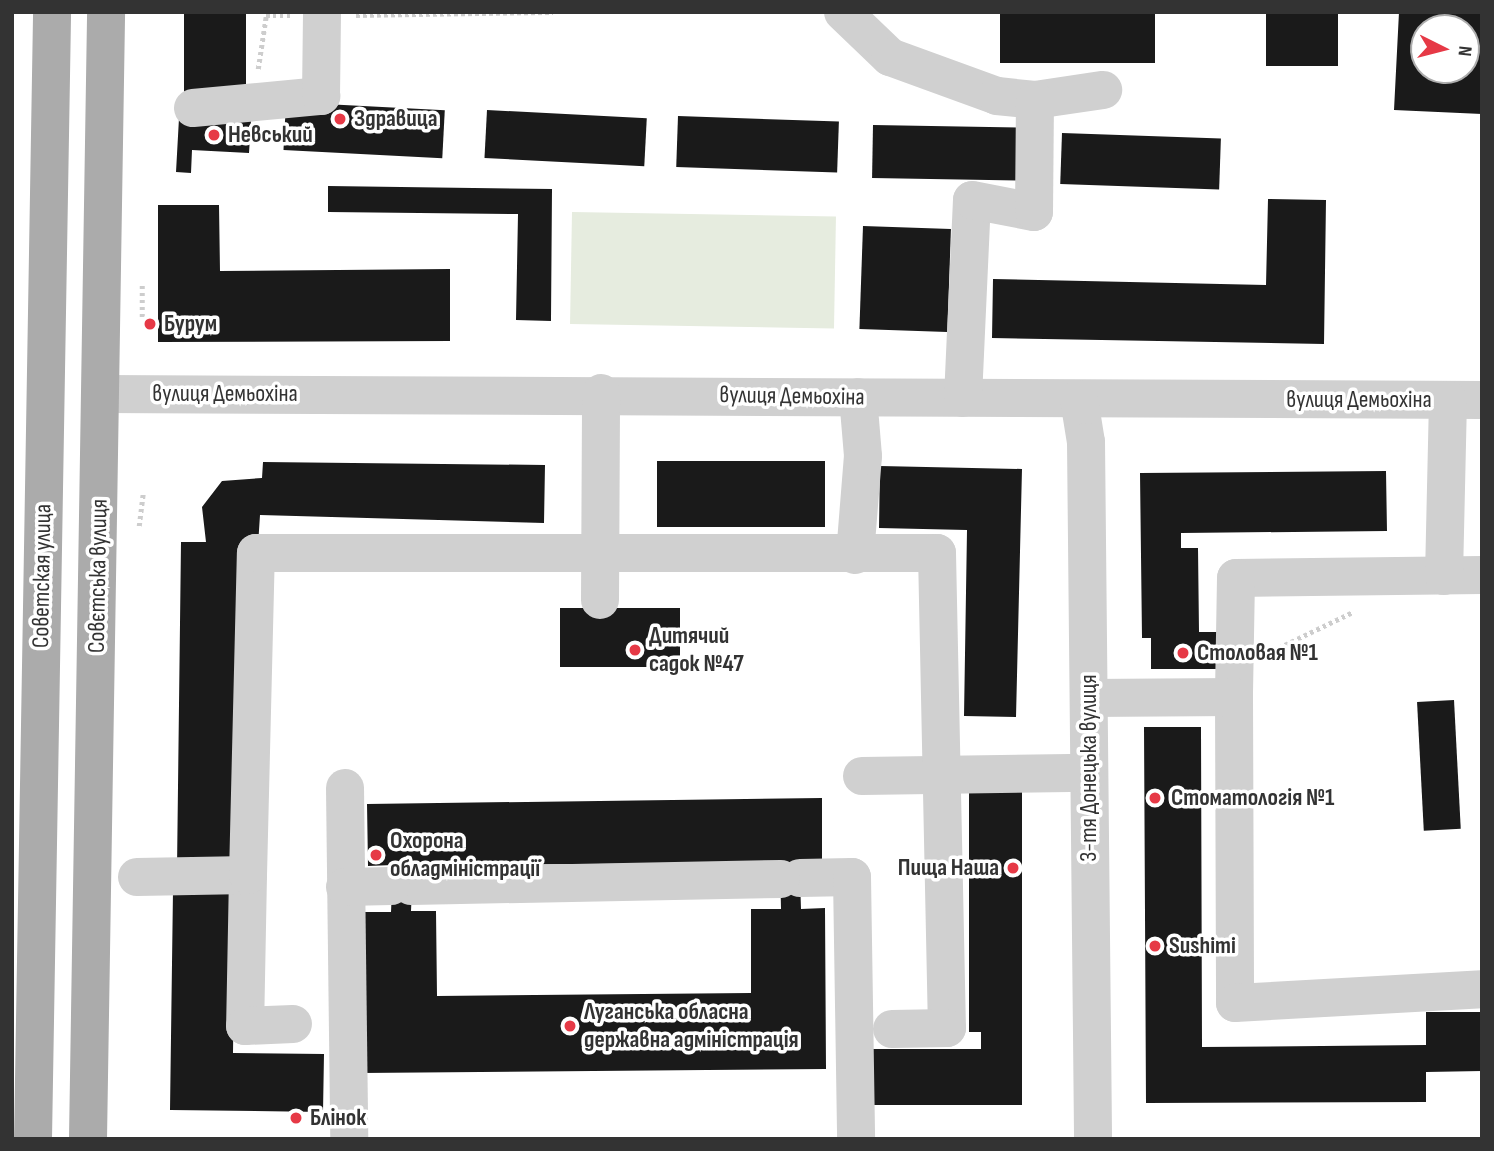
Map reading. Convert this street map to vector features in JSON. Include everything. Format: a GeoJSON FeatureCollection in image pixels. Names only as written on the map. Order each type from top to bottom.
{"type":"FeatureCollection","features":[{"type":"Feature","properties":{"kind":"main road","name":"Советская улица"},"geometry":{"type":"LineString","coordinates":[[33,1139],[52,12]]}},
{"type":"Feature","properties":{"kind":"main road","name":"Совєтська вулиця"},"geometry":{"type":"LineString","coordinates":[[88,1139],[102,394],[106,12]]}},
{"type":"Feature","properties":{"kind":"street"},"geometry":{"type":"LineString","coordinates":[[843,12],[890,57],[997,96],[1035,100],[1103,90]]}},
{"type":"Feature","properties":{"kind":"street"},"geometry":{"type":"LineString","coordinates":[[193,108],[321,96],[321,14]]}},
{"type":"Feature","properties":{"kind":"street"},"geometry":{"type":"LineString","coordinates":[[963,398],[972,200],[1034,212],[1035,100]]}},
{"type":"Feature","properties":{"kind":"street","name":"вулиця Демьохіна"},"geometry":{"type":"LineString","coordinates":[[102,394],[601,393],[1465,400]]}},
{"type":"Feature","properties":{"kind":"street"},"geometry":{"type":"LineString","coordinates":[[600,600],[601,393]]}},
{"type":"Feature","properties":{"kind":"street"},"geometry":{"type":"LineString","coordinates":[[855,555],[863,456],[858,397]]}},
{"type":"Feature","properties":{"kind":"street","name":"3-тя Донецька вулиця"},"geometry":{"type":"LineString","coordinates":[[1079,398],[1086,442],[1093,1139]]}},
{"type":"Feature","properties":{"kind":"street"},"geometry":{"type":"LineString","coordinates":[[1444,576],[1465,400]]}},
{"type":"Feature","properties":{"kind":"street"},"geometry":{"type":"LineString","coordinates":[[293,1024],[245,1026],[256,552],[599,555],[937,553],[947,1028],[891,1029]]}},
{"type":"Feature","properties":{"kind":"street"},"geometry":{"type":"LineString","coordinates":[[1482,575],[1236,578],[1234,697],[1235,1003],[1482,989]]}},
{"type":"Feature","properties":{"kind":"street"},"geometry":{"type":"LineString","coordinates":[[1089,698],[1234,697]]}},
{"type":"Feature","properties":{"kind":"street"},"geometry":{"type":"LineString","coordinates":[[862,776],[1088,772]]}},
{"type":"Feature","properties":{"kind":"street"},"geometry":{"type":"LineString","coordinates":[[345,788],[349,1139]]}},
{"type":"Feature","properties":{"kind":"street"},"geometry":{"type":"LineString","coordinates":[[137,877],[248,875]]}},
{"type":"Feature","properties":{"kind":"street"},"geometry":{"type":"LineString","coordinates":[[345,887],[852,877],[856,1139]]}},
{"type":"Feature","properties":{"kind":"path"},"geometry":{"type":"LineString","coordinates":[[253,104],[266,16],[553,12]]}},
{"type":"Feature","properties":{"kind":"path"},"geometry":{"type":"LineString","coordinates":[[142,282],[142,317]]}},
{"type":"Feature","properties":{"kind":"path"},"geometry":{"type":"LineString","coordinates":[[139,526],[142,494]]}},
{"type":"Feature","properties":{"kind":"path"},"geometry":{"type":"LineString","coordinates":[[1261,657],[1358,610]]}},
{"type":"Feature","properties":{"kind":"shaded area"},"geometry":{"type":"Polygon","coordinates":[[[572,212],[836,217],[834,329],[570,324],[572,212]]]}},
{"type":"Feature","properties":{"kind":"building"},"geometry":{"type":"Polygon","coordinates":[[[184,12],[246,12],[246,100],[184,100],[184,12]]]}},
{"type":"Feature","properties":{"kind":"building"},"geometry":{"type":"Polygon","coordinates":[[[1000,12],[1155,12],[1155,63],[1000,63],[1000,12]]]}},
{"type":"Feature","properties":{"kind":"building"},"geometry":{"type":"Polygon","coordinates":[[[1266,12],[1338,12],[1338,66],[1266,66],[1266,12]]]}},
{"type":"Feature","properties":{"kind":"building"},"geometry":{"type":"Polygon","coordinates":[[[1399,12],[1482,12],[1482,114],[1394,110],[1399,12]]]}},
{"type":"Feature","properties":{"kind":"building"},"geometry":{"type":"Polygon","coordinates":[[[286,102],[445,110],[442,158],[283,150],[286,102]]]}},
{"type":"Feature","properties":{"kind":"building"},"geometry":{"type":"Polygon","coordinates":[[[487,110],[647,118],[644,166],[484,158],[487,110]]]}},
{"type":"Feature","properties":{"kind":"building"},"geometry":{"type":"Polygon","coordinates":[[[678,116],[839,122],[837,173],[676,167],[678,116]]]}},
{"type":"Feature","properties":{"kind":"building","name":"Невський"},"geometry":{"type":"Polygon","coordinates":[[[179,118],[251,121],[249,153],[192,150],[191,173],[176,172],[179,118]]]}},
{"type":"Feature","properties":{"kind":"building"},"geometry":{"type":"Polygon","coordinates":[[[873,125],[1029,128],[1028,181],[872,178],[873,125]]]}},
{"type":"Feature","properties":{"kind":"building"},"geometry":{"type":"Polygon","coordinates":[[[1062,133],[1221,139],[1219,190],[1060,184],[1062,133]]]}},
{"type":"Feature","properties":{"kind":"building"},"geometry":{"type":"Polygon","coordinates":[[[328,186],[552,189],[551,321],[516,320],[518,214],[328,212],[328,186]]]}},
{"type":"Feature","properties":{"kind":"building"},"geometry":{"type":"Polygon","coordinates":[[[1268,199],[1326,200],[1324,344],[992,338],[993,279],[1266,285],[1268,199]]]}},
{"type":"Feature","properties":{"kind":"building"},"geometry":{"type":"Polygon","coordinates":[[[158,205],[219,205],[220,271],[450,269],[450,341],[158,342],[158,205]]]}},
{"type":"Feature","properties":{"kind":"building"},"geometry":{"type":"Polygon","coordinates":[[[863,226],[951,229],[947,332],[859,329],[863,226]]]}},
{"type":"Feature","properties":{"kind":"building"},"geometry":{"type":"Polygon","coordinates":[[[657,461],[825,461],[825,527],[657,527],[657,461]]]}},
{"type":"Feature","properties":{"kind":"building"},"geometry":{"type":"Polygon","coordinates":[[[263,462],[545,465],[544,523],[260,515],[237,869],[177,868],[181,542],[206,542],[202,507],[222,481],[262,478],[263,462]]]}},
{"type":"Feature","properties":{"kind":"building"},"geometry":{"type":"Polygon","coordinates":[[[880,466],[1022,469],[1016,717],[964,716],[967,530],[879,528],[880,466]]]}},
{"type":"Feature","properties":{"kind":"building"},"geometry":{"type":"Polygon","coordinates":[[[1386,471],[1387,531],[1181,533],[1181,548],[1198,548],[1199,632],[1227,632],[1227,669],[1151,669],[1151,638],[1142,638],[1140,473],[1386,471]]]}},
{"type":"Feature","properties":{"kind":"building"},"geometry":{"type":"Polygon","coordinates":[[[560,608],[680,608],[680,667],[560,667],[560,608]]]}},
{"type":"Feature","properties":{"kind":"building"},"geometry":{"type":"Polygon","coordinates":[[[1454,700],[1461,829],[1424,831],[1417,702],[1454,700]]]}},
{"type":"Feature","properties":{"kind":"building"},"geometry":{"type":"Polygon","coordinates":[[[1144,727],[1201,727],[1202,1047],[1426,1045],[1426,1012],[1482,1012],[1482,1071],[1426,1072],[1426,1102],[1146,1103],[1144,727]]]}},
{"type":"Feature","properties":{"kind":"building"},"geometry":{"type":"Polygon","coordinates":[[[969,792],[1022,792],[1022,1105],[870,1105],[870,1049],[981,1049],[981,1032],[969,1032],[969,792]]]}},
{"type":"Feature","properties":{"kind":"building"},"geometry":{"type":"Polygon","coordinates":[[[822,798],[822,862],[800,878],[801,909],[825,908],[826,1069],[361,1073],[360,912],[391,912],[393,865],[368,866],[367,804],[822,798]],[[780,863],[413,865],[411,911],[436,911],[437,996],[751,993],[751,909],[781,909],[780,863]]]}},
{"type":"Feature","properties":{"kind":"building"},"geometry":{"type":"Polygon","coordinates":[[[173,890],[235,890],[233,1053],[324,1054],[323,1112],[170,1110],[173,890]]]}},
{"type":"Feature","properties":{"kind":"place","name":"Здравица"},"geometry":{"type":"Point","coordinates":[340,119]}},
{"type":"Feature","properties":{"kind":"place","name":"Невський"},"geometry":{"type":"Point","coordinates":[214,135]}},
{"type":"Feature","properties":{"kind":"place","name":"Бурум"},"geometry":{"type":"Point","coordinates":[150,324]}},
{"type":"Feature","properties":{"kind":"place","name":"Дитячий садок №47"},"geometry":{"type":"Point","coordinates":[635,650]}},
{"type":"Feature","properties":{"kind":"place","name":"Столовая №1"},"geometry":{"type":"Point","coordinates":[1183,653]}},
{"type":"Feature","properties":{"kind":"place","name":"Стоматологія №1"},"geometry":{"type":"Point","coordinates":[1155,798]}},
{"type":"Feature","properties":{"kind":"place","name":"Охорона обладміністрації"},"geometry":{"type":"Point","coordinates":[376,855]}},
{"type":"Feature","properties":{"kind":"place","name":"Пища Наша"},"geometry":{"type":"Point","coordinates":[1013,868]}},
{"type":"Feature","properties":{"kind":"place","name":"Sushimi"},"geometry":{"type":"Point","coordinates":[1155,946]}},
{"type":"Feature","properties":{"kind":"place","name":"Луганська обласна державна адміністрація"},"geometry":{"type":"Point","coordinates":[570,1026]}},
{"type":"Feature","properties":{"kind":"place","name":"Блінок"},"geometry":{"type":"Point","coordinates":[296,1118]}}]}
